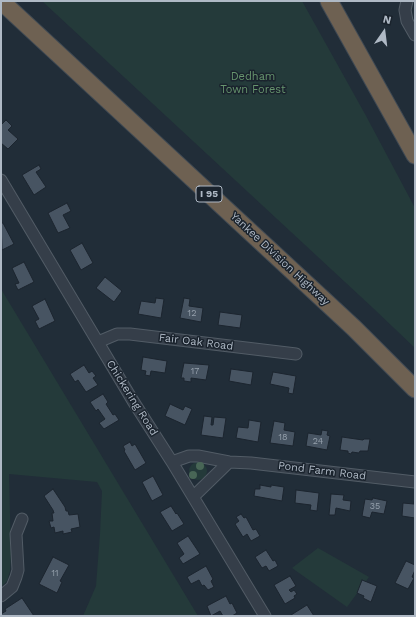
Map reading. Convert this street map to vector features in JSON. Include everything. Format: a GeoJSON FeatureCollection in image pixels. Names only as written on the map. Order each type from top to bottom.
{"type":"FeatureCollection","features":[{"type":"Feature","properties":{"kind":"highway","name":"Yankee Division Highway"},"geometry":{"type":"LineString","coordinates":[[1,1],[354,328],[415,389]]}},
{"type":"Feature","properties":{"kind":"highway"},"geometry":{"type":"LineString","coordinates":[[329,1],[415,155]]}},
{"type":"Feature","properties":{"kind":"street"},"geometry":{"type":"LineString","coordinates":[[407,1],[405,10],[407,21],[415,35]]}},
{"type":"Feature","properties":{"kind":"street","name":"Chickering Road"},"geometry":{"type":"LineString","coordinates":[[1,180],[265,616]]}},
{"type":"Feature","properties":{"kind":"street","name":"Fair Oak Road"},"geometry":{"type":"LineString","coordinates":[[98,342],[117,334],[130,334],[296,354]]}},
{"type":"Feature","properties":{"kind":"street","name":"Pond Farm Road"},"geometry":{"type":"LineString","coordinates":[[172,462],[189,456],[229,462],[251,462],[415,482]]}},
{"type":"Feature","properties":{"kind":"street"},"geometry":{"type":"LineString","coordinates":[[193,497],[229,462]]}},
{"type":"Feature","properties":{"kind":"street"},"geometry":{"type":"LineString","coordinates":[[1,596],[12,587],[18,570],[16,534],[22,519]]}},
{"type":"Feature","properties":{"kind":"green space","name":"Dedham Town Forest"},"geometry":{"type":"Polygon","coordinates":[[[42,1],[302,1],[415,208],[415,348],[373,308],[42,1]]]}},
{"type":"Feature","properties":{"kind":"green space"},"geometry":{"type":"Polygon","coordinates":[[[1,289],[198,616],[83,616],[96,586],[102,491],[97,482],[9,474],[10,571],[7,581],[1,587],[1,289]]]}},
{"type":"Feature","properties":{"kind":"green space"},"geometry":{"type":"Polygon","coordinates":[[[198,462],[204,465],[207,471],[204,477],[198,480],[192,477],[189,471],[192,465],[198,462]]]}},
{"type":"Feature","properties":{"kind":"green space"},"geometry":{"type":"Polygon","coordinates":[[[318,548],[369,577],[347,607],[292,568],[318,548]]]}},
{"type":"Feature","properties":{"kind":"building"},"geometry":{"type":"Polygon","coordinates":[[[6,120],[12,126],[8,130],[18,139],[8,149],[1,143],[1,125],[6,120]]]}},
{"type":"Feature","properties":{"kind":"building"},"geometry":{"type":"Polygon","coordinates":[[[39,165],[41,169],[36,172],[46,187],[34,195],[22,175],[39,165]]]}},
{"type":"Feature","properties":{"kind":"building"},"geometry":{"type":"Polygon","coordinates":[[[67,203],[71,211],[63,215],[70,228],[58,233],[48,213],[67,203]]]}},
{"type":"Feature","properties":{"kind":"building"},"geometry":{"type":"Polygon","coordinates":[[[1,223],[3,223],[14,244],[2,250],[1,223]]]}},
{"type":"Feature","properties":{"kind":"building"},"geometry":{"type":"Polygon","coordinates":[[[82,243],[93,263],[81,270],[70,250],[82,243]]]}},
{"type":"Feature","properties":{"kind":"building"},"geometry":{"type":"Polygon","coordinates":[[[24,262],[34,282],[18,290],[15,284],[19,283],[12,268],[24,262]]]}},
{"type":"Feature","properties":{"kind":"building"},"geometry":{"type":"Polygon","coordinates":[[[105,277],[122,291],[114,302],[96,288],[105,277]]]}},
{"type":"Feature","properties":{"kind":"building"},"geometry":{"type":"Polygon","coordinates":[[[156,298],[164,299],[161,318],[138,314],[141,301],[155,303],[156,298]]]}},
{"type":"Feature","properties":{"kind":"building"},"geometry":{"type":"Polygon","coordinates":[[[184,298],[190,299],[189,306],[203,308],[201,322],[180,318],[184,298]]]}},
{"type":"Feature","properties":{"kind":"building"},"geometry":{"type":"Polygon","coordinates":[[[45,299],[55,321],[39,329],[35,321],[39,319],[32,306],[45,299]]]}},
{"type":"Feature","properties":{"kind":"building"},"geometry":{"type":"Polygon","coordinates":[[[220,312],[242,315],[240,328],[218,325],[220,312]]]}},
{"type":"Feature","properties":{"kind":"building"},"geometry":{"type":"Polygon","coordinates":[[[143,357],[167,361],[165,373],[151,371],[150,376],[145,375],[146,371],[141,370],[143,357]]]}},
{"type":"Feature","properties":{"kind":"building"},"geometry":{"type":"Polygon","coordinates":[[[184,363],[209,365],[206,380],[191,378],[191,382],[184,381],[184,378],[181,378],[184,363]]]}},
{"type":"Feature","properties":{"kind":"building"},"geometry":{"type":"Polygon","coordinates":[[[84,365],[89,373],[92,371],[96,376],[93,378],[98,385],[86,392],[78,380],[75,382],[70,374],[84,365]]]}},
{"type":"Feature","properties":{"kind":"building"},"geometry":{"type":"Polygon","coordinates":[[[231,369],[253,372],[251,385],[229,381],[231,369]]]}},
{"type":"Feature","properties":{"kind":"building"},"geometry":{"type":"Polygon","coordinates":[[[273,372],[296,376],[293,394],[288,393],[289,388],[270,384],[273,372]]]}},
{"type":"Feature","properties":{"kind":"building"},"geometry":{"type":"Polygon","coordinates":[[[103,394],[108,402],[106,404],[113,415],[115,414],[119,420],[104,429],[99,423],[105,419],[98,409],[96,411],[90,402],[103,394]]]}},
{"type":"Feature","properties":{"kind":"building"},"geometry":{"type":"Polygon","coordinates":[[[170,404],[183,410],[185,406],[192,409],[185,425],[165,416],[170,404]]]}},
{"type":"Feature","properties":{"kind":"building"},"geometry":{"type":"Polygon","coordinates":[[[204,416],[212,417],[211,425],[213,425],[214,417],[226,418],[223,438],[201,435],[204,416]]]}},
{"type":"Feature","properties":{"kind":"building"},"geometry":{"type":"Polygon","coordinates":[[[249,420],[261,422],[258,442],[236,438],[238,427],[248,428],[249,420]]]}},
{"type":"Feature","properties":{"kind":"building"},"geometry":{"type":"Polygon","coordinates":[[[274,421],[285,423],[284,430],[295,432],[293,446],[270,443],[274,421]]]}},
{"type":"Feature","properties":{"kind":"building"},"geometry":{"type":"Polygon","coordinates":[[[322,430],[328,431],[327,435],[330,436],[327,450],[306,446],[308,433],[321,435],[322,430]]]}},
{"type":"Feature","properties":{"kind":"building"},"geometry":{"type":"Polygon","coordinates":[[[342,437],[363,440],[370,439],[368,451],[360,451],[359,453],[352,452],[351,454],[348,453],[348,451],[340,450],[342,437]]]}},
{"type":"Feature","properties":{"kind":"building"},"geometry":{"type":"Polygon","coordinates":[[[130,442],[132,446],[135,444],[146,463],[135,470],[124,451],[123,446],[130,442]]]}},
{"type":"Feature","properties":{"kind":"building"},"geometry":{"type":"Polygon","coordinates":[[[153,476],[163,495],[152,501],[142,482],[153,476]]]}},
{"type":"Feature","properties":{"kind":"building"},"geometry":{"type":"Polygon","coordinates":[[[260,485],[284,487],[282,501],[254,496],[255,489],[260,489],[260,485]]]}},
{"type":"Feature","properties":{"kind":"building"},"geometry":{"type":"Polygon","coordinates":[[[53,489],[66,511],[68,511],[69,515],[78,514],[80,527],[71,529],[72,532],[63,534],[63,531],[55,533],[54,527],[51,528],[49,521],[53,521],[52,513],[54,513],[44,496],[53,489]]]}},
{"type":"Feature","properties":{"kind":"building"},"geometry":{"type":"Polygon","coordinates":[[[296,490],[319,493],[317,511],[310,510],[311,505],[295,503],[296,490]]]}},
{"type":"Feature","properties":{"kind":"building"},"geometry":{"type":"Polygon","coordinates":[[[331,494],[344,495],[343,500],[351,501],[350,511],[336,508],[335,515],[329,515],[331,494]]]}},
{"type":"Feature","properties":{"kind":"building"},"geometry":{"type":"Polygon","coordinates":[[[373,498],[387,501],[384,514],[372,512],[370,518],[362,516],[365,499],[372,500],[373,498]]]}},
{"type":"Feature","properties":{"kind":"building"},"geometry":{"type":"Polygon","coordinates":[[[414,502],[415,518],[402,516],[403,503],[414,504],[414,502]]]}},
{"type":"Feature","properties":{"kind":"building"},"geometry":{"type":"Polygon","coordinates":[[[171,506],[184,524],[172,531],[160,512],[171,506]]]}},
{"type":"Feature","properties":{"kind":"building"},"geometry":{"type":"Polygon","coordinates":[[[241,514],[244,518],[246,517],[253,530],[256,529],[260,536],[251,541],[247,534],[243,537],[235,524],[239,521],[236,517],[241,514]]]}},
{"type":"Feature","properties":{"kind":"building"},"geometry":{"type":"Polygon","coordinates":[[[188,536],[200,554],[183,564],[179,558],[184,554],[177,543],[188,536]]]}},
{"type":"Feature","properties":{"kind":"building"},"geometry":{"type":"Polygon","coordinates":[[[266,550],[278,566],[269,571],[266,566],[262,568],[255,557],[266,550]]]}},
{"type":"Feature","properties":{"kind":"building"},"geometry":{"type":"Polygon","coordinates":[[[53,557],[69,565],[60,581],[62,582],[57,593],[39,584],[53,557]]]}},
{"type":"Feature","properties":{"kind":"building"},"geometry":{"type":"Polygon","coordinates":[[[406,561],[415,565],[415,570],[412,577],[414,578],[408,589],[395,583],[406,561]]]}},
{"type":"Feature","properties":{"kind":"building"},"geometry":{"type":"Polygon","coordinates":[[[206,566],[213,579],[211,581],[214,587],[208,590],[204,585],[202,586],[199,580],[191,584],[187,577],[206,566]]]}},
{"type":"Feature","properties":{"kind":"building"},"geometry":{"type":"Polygon","coordinates":[[[290,576],[296,586],[289,590],[291,592],[294,590],[297,594],[294,596],[295,598],[285,604],[274,585],[290,576]]]}},
{"type":"Feature","properties":{"kind":"building"},"geometry":{"type":"Polygon","coordinates":[[[362,580],[377,586],[371,602],[363,598],[364,596],[357,593],[362,580]]]}},
{"type":"Feature","properties":{"kind":"building"},"geometry":{"type":"Polygon","coordinates":[[[226,596],[230,604],[232,603],[237,613],[232,616],[223,616],[220,611],[211,616],[207,606],[226,596]]]}},
{"type":"Feature","properties":{"kind":"building"},"geometry":{"type":"Polygon","coordinates":[[[22,598],[34,616],[1,616],[1,614],[6,611],[5,609],[22,598]]]}},
{"type":"Feature","properties":{"kind":"building"},"geometry":{"type":"Polygon","coordinates":[[[307,605],[314,616],[291,616],[291,615],[307,605]]]}}]}
